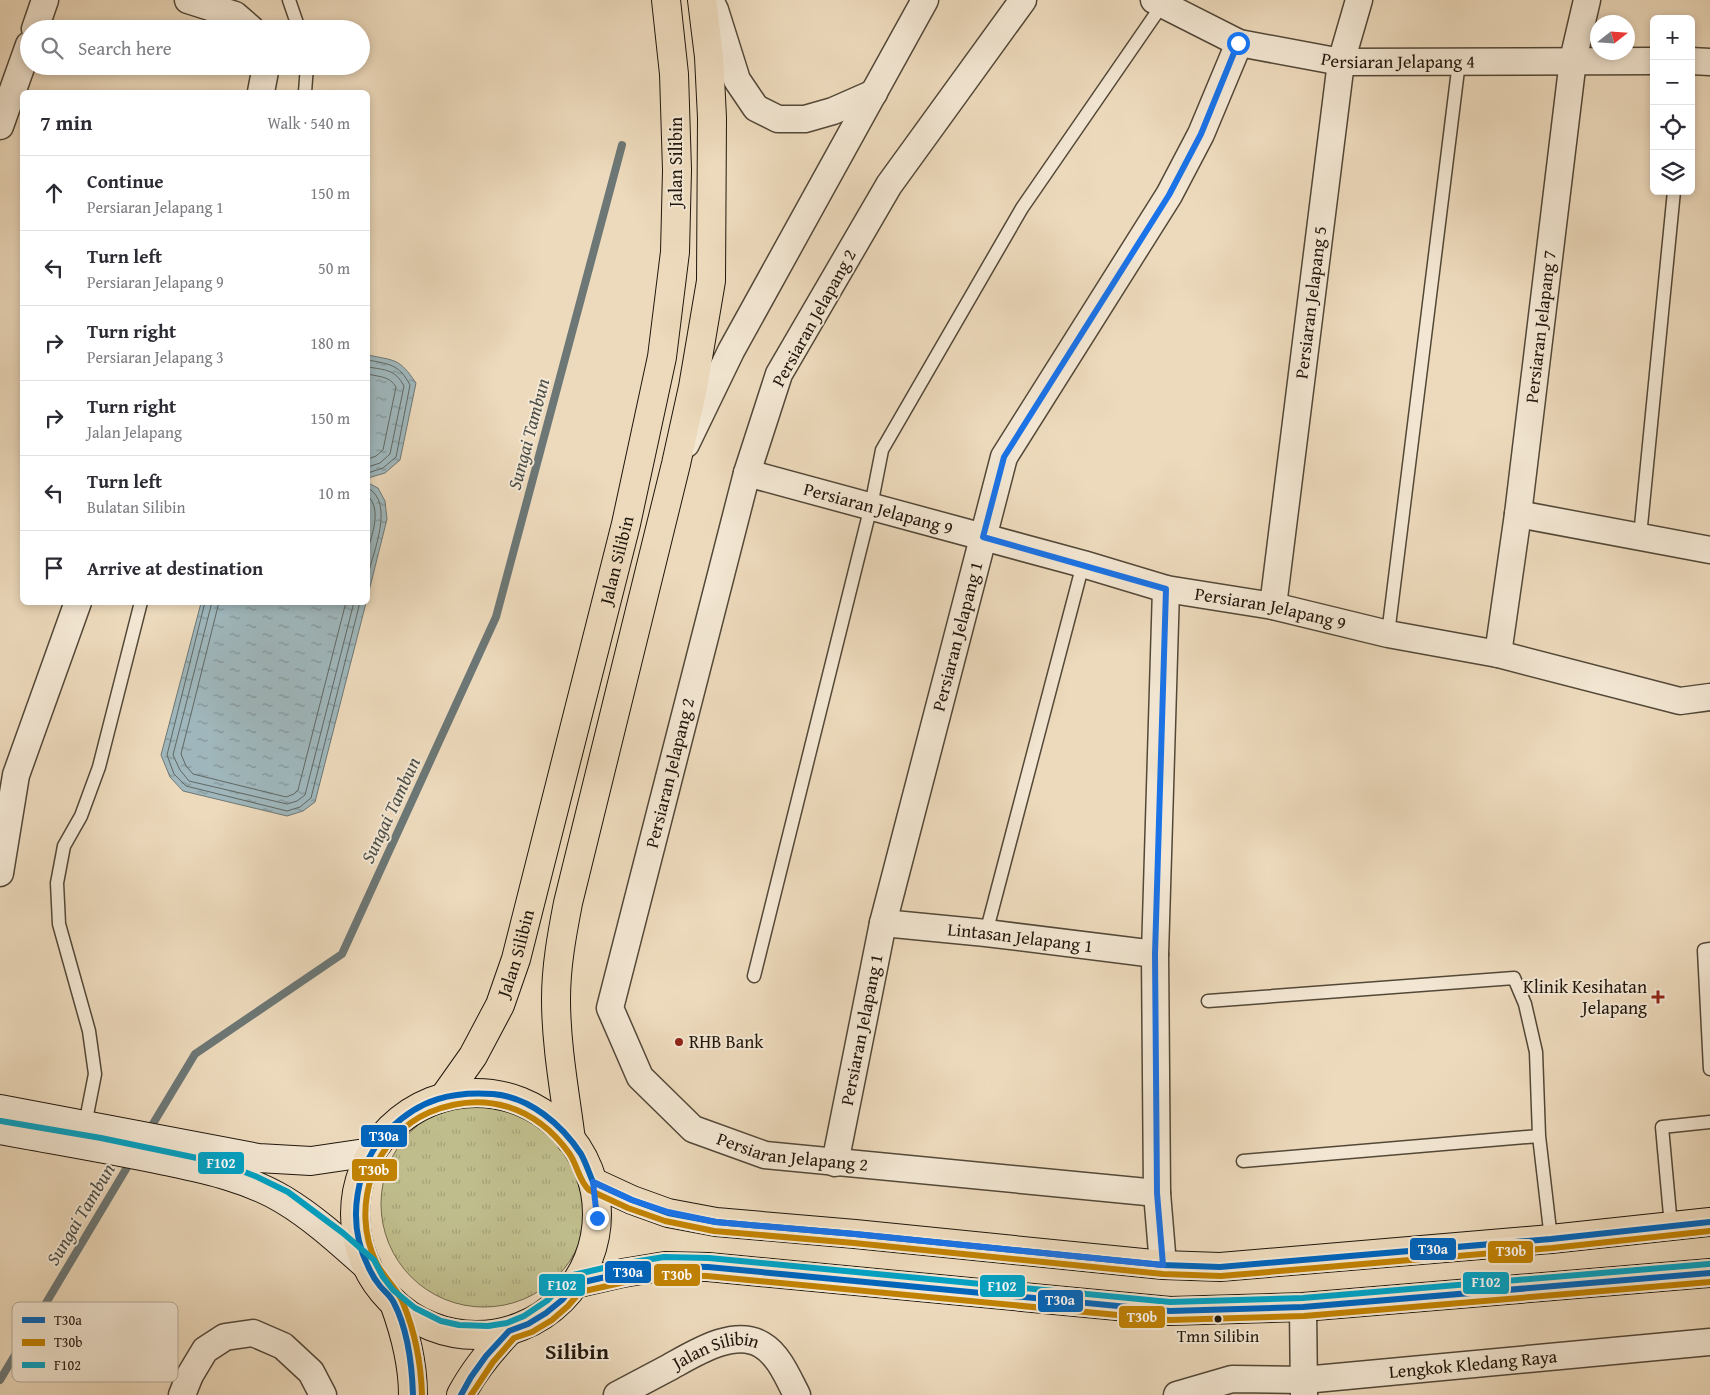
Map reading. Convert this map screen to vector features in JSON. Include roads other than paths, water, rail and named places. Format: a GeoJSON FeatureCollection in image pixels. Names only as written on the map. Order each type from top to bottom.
{"type":"FeatureCollection","features":[{"type":"Feature","properties":{"kind":"main road","name":"Jalan Silibin"},"geometry":{"type":"LineString","coordinates":[[444,1097],[473,1056],[500,1005],[516,959],[626,524],[662,357],[675,252],[677,170],[674,74],[666,0]]}},
{"type":"Feature","properties":{"kind":"main road","name":"Jalan Silibin"},"geometry":{"type":"LineString","coordinates":[[572,1140],[558,1039],[556,998],[560,944],[568,903],[676,464],[693,387],[711,281],[712,118],[709,57],[702,0]]}},
{"type":"Feature","properties":{"kind":"main road"},"geometry":{"type":"LineString","coordinates":[[473,1092],[492,1094],[528,1104],[559,1126],[572,1140],[593,1182],[597,1209],[595,1235],[588,1261],[575,1284],[562,1300],[528,1324],[509,1331],[478,1335],[448,1332],[419,1320],[394,1302],[376,1282],[367,1266],[358,1240],[356,1205],[360,1180],[372,1152],[383,1136],[403,1117],[427,1103],[444,1097],[473,1092]]}},
{"type":"Feature","properties":{"kind":"main road"},"geometry":{"type":"LineString","coordinates":[[0,1109],[222,1162],[258,1158],[304,1161],[372,1152]]}},
{"type":"Feature","properties":{"kind":"main road"},"geometry":{"type":"LineString","coordinates":[[0,1130],[95,1133]]}},
{"type":"Feature","properties":{"kind":"main road"},"geometry":{"type":"LineString","coordinates":[[222,1162],[251,1184],[283,1199],[313,1220],[367,1266]]}},
{"type":"Feature","properties":{"kind":"main road"},"geometry":{"type":"LineString","coordinates":[[593,1182],[632,1200],[668,1212],[716,1222],[1163,1265],[1220,1267],[1551,1239],[1710,1222]]}},
{"type":"Feature","properties":{"kind":"main road"},"geometry":{"type":"LineString","coordinates":[[575,1284],[665,1266],[708,1267],[1170,1311],[1303,1307],[1710,1273]]}},
{"type":"Feature","properties":{"kind":"main road"},"geometry":{"type":"LineString","coordinates":[[394,1302],[405,1334],[413,1376],[413,1395]]}},
{"type":"Feature","properties":{"kind":"main road"},"geometry":{"type":"LineString","coordinates":[[461,1395],[470,1377],[509,1331]]}},
{"type":"Feature","properties":{"kind":"street"},"geometry":{"type":"LineString","coordinates":[[38,20],[45,0]]}},
{"type":"Feature","properties":{"kind":"street"},"geometry":{"type":"LineString","coordinates":[[188,0],[235,15],[241,20]]}},
{"type":"Feature","properties":{"kind":"street"},"geometry":{"type":"LineString","coordinates":[[710,0],[715,10],[737,80],[756,108],[778,119],[805,119],[833,111],[874,93]]}},
{"type":"Feature","properties":{"kind":"street","name":"Jalan Silibin"},"geometry":{"type":"LineString","coordinates":[[676,464],[732,350],[924,0]]}},
{"type":"Feature","properties":{"kind":"street","name":"Persiaran Jelapang 2"},"geometry":{"type":"LineString","coordinates":[[1024,0],[889,185],[779,374],[747,473],[610,1008],[640,1076],[693,1129],[765,1155],[1157,1193]]}},
{"type":"Feature","properties":{"kind":"street","name":"Persiaran Jelapang 5"},"geometry":{"type":"LineString","coordinates":[[1274,606],[1341,62],[1359,0]]}},
{"type":"Feature","properties":{"kind":"street","name":"Persiaran Jelapang 7"},"geometry":{"type":"LineString","coordinates":[[1498,654],[1518,514],[1573,60],[1587,0]]}},
{"type":"Feature","properties":{"kind":"street","name":"Persiaran Jelapang 4"},"geometry":{"type":"LineString","coordinates":[[1158,2],[1238,43],[1341,62],[1650,61]]}},
{"type":"Feature","properties":{"kind":"street","name":"Persiaran Jelapang 1"},"geometry":{"type":"LineString","coordinates":[[835,1163],[884,923],[1004,457],[1169,195],[1201,134],[1238,43]]}},
{"type":"Feature","properties":{"kind":"street"},"geometry":{"type":"LineString","coordinates":[[1695,61],[1710,62]]}},
{"type":"Feature","properties":{"kind":"street"},"geometry":{"type":"LineString","coordinates":[[0,126],[20,70]]}},
{"type":"Feature","properties":{"kind":"street"},"geometry":{"type":"LineString","coordinates":[[261,90],[264,75]]}},
{"type":"Feature","properties":{"kind":"street","name":"Persiaran Jelapang 9"},"geometry":{"type":"LineString","coordinates":[[747,473],[1083,564],[1166,589],[1274,606],[1388,634],[1498,654],[1680,702],[1710,697]]}},
{"type":"Feature","properties":{"kind":"street"},"geometry":{"type":"LineString","coordinates":[[1518,514],[1710,550]]}},
{"type":"Feature","properties":{"kind":"street"},"geometry":{"type":"LineString","coordinates":[[1163,1265],[1157,1193],[1155,954],[1166,589]]}},
{"type":"Feature","properties":{"kind":"street"},"geometry":{"type":"LineString","coordinates":[[0,873],[8,773],[77,605]]}},
{"type":"Feature","properties":{"kind":"street","name":"Lintasan Jelapang 1"},"geometry":{"type":"LineString","coordinates":[[884,923],[986,933],[1155,954]]}},
{"type":"Feature","properties":{"kind":"street"},"geometry":{"type":"LineString","coordinates":[[1303,1307],[1304,1388]]}},
{"type":"Feature","properties":{"kind":"street"},"geometry":{"type":"LineString","coordinates":[[182,1395],[190,1374],[205,1350],[225,1337],[252,1334],[283,1346],[311,1372],[323,1395]]}},
{"type":"Feature","properties":{"kind":"street","name":"Jalan Silibin"},"geometry":{"type":"LineString","coordinates":[[617,1395],[708,1347],[727,1341],[747,1339],[762,1344],[777,1360],[797,1395]]}},
{"type":"Feature","properties":{"kind":"street","name":"Lengkok Kledang Raya"},"geometry":{"type":"LineString","coordinates":[[1177,1395],[1232,1379],[1304,1388],[1710,1342]]}},
{"type":"Feature","properties":{"kind":"lane"},"geometry":{"type":"LineString","coordinates":[[289,0],[295,20]]}},
{"type":"Feature","properties":{"kind":"lane"},"geometry":{"type":"LineString","coordinates":[[754,976],[871,506],[882,450],[1022,208],[1158,2]]}},
{"type":"Feature","properties":{"kind":"lane"},"geometry":{"type":"LineString","coordinates":[[1388,634],[1460,62]]}},
{"type":"Feature","properties":{"kind":"lane"},"geometry":{"type":"LineString","coordinates":[[305,90],[306,75]]}},
{"type":"Feature","properties":{"kind":"lane"},"geometry":{"type":"LineString","coordinates":[[1640,536],[1674,195]]}},
{"type":"Feature","properties":{"kind":"lane"},"geometry":{"type":"LineString","coordinates":[[986,933],[1083,564]]}},
{"type":"Feature","properties":{"kind":"lane"},"geometry":{"type":"LineString","coordinates":[[95,1133],[95,1074],[88,1031],[59,924],[56,883],[64,846],[81,816],[99,767],[140,605]]}},
{"type":"Feature","properties":{"kind":"lane"},"geometry":{"type":"LineString","coordinates":[[1710,949],[1704,950],[1710,1069]]}},
{"type":"Feature","properties":{"kind":"lane"},"geometry":{"type":"LineString","coordinates":[[1208,1001],[1514,978],[1526,1004],[1536,1052],[1539,1136],[1551,1239]]}},
{"type":"Feature","properties":{"kind":"lane"},"geometry":{"type":"LineString","coordinates":[[1671,1226],[1662,1127],[1710,1122]]}},
{"type":"Feature","properties":{"kind":"lane"},"geometry":{"type":"LineString","coordinates":[[1244,1161],[1539,1136]]}},
{"type":"Feature","properties":{"kind":"water"},"geometry":{"type":"Polygon","coordinates":[[[370,355],[385,358],[401,365],[416,383],[400,460],[385,473],[370,477],[370,355]]]}},
{"type":"Feature","properties":{"kind":"water"},"geometry":{"type":"Polygon","coordinates":[[[370,484],[378,488],[385,501],[387,519],[370,587],[370,484]]]}},
{"type":"Feature","properties":{"kind":"water"},"geometry":{"type":"Polygon","coordinates":[[[200,605],[365,605],[315,802],[303,811],[287,816],[183,791],[170,777],[161,755],[200,605]]]}},
{"type":"Feature","properties":{"kind":"waterway","name":"Sungai Tambun"},"geometry":{"type":"LineString","coordinates":[[148,1132],[195,1054],[342,954],[496,617],[622,145]]}},
{"type":"Feature","properties":{"kind":"waterway","name":"Sungai Tambun"},"geometry":{"type":"LineString","coordinates":[[47,1302],[132,1159]]}},
{"type":"Feature","properties":{"kind":"waterway","name":"Sungai Tambun"},"geometry":{"type":"LineString","coordinates":[[0,1380],[12,1360]]}},
{"type":"Feature","properties":{"kind":"place","name":"Klinik Kesihatan Jelapang"},"geometry":{"type":"Point","coordinates":[1658,997]}},
{"type":"Feature","properties":{"kind":"place","name":"RHB Bank"},"geometry":{"type":"Point","coordinates":[679,1042]}},
{"type":"Feature","properties":{"kind":"place","name":"Tmn Silibin"},"geometry":{"type":"Point","coordinates":[1218,1319]}},
{"type":"Feature","properties":{"kind":"district","name":"Silibin"},"geometry":{"type":"Point","coordinates":[577,1351]}}]}
